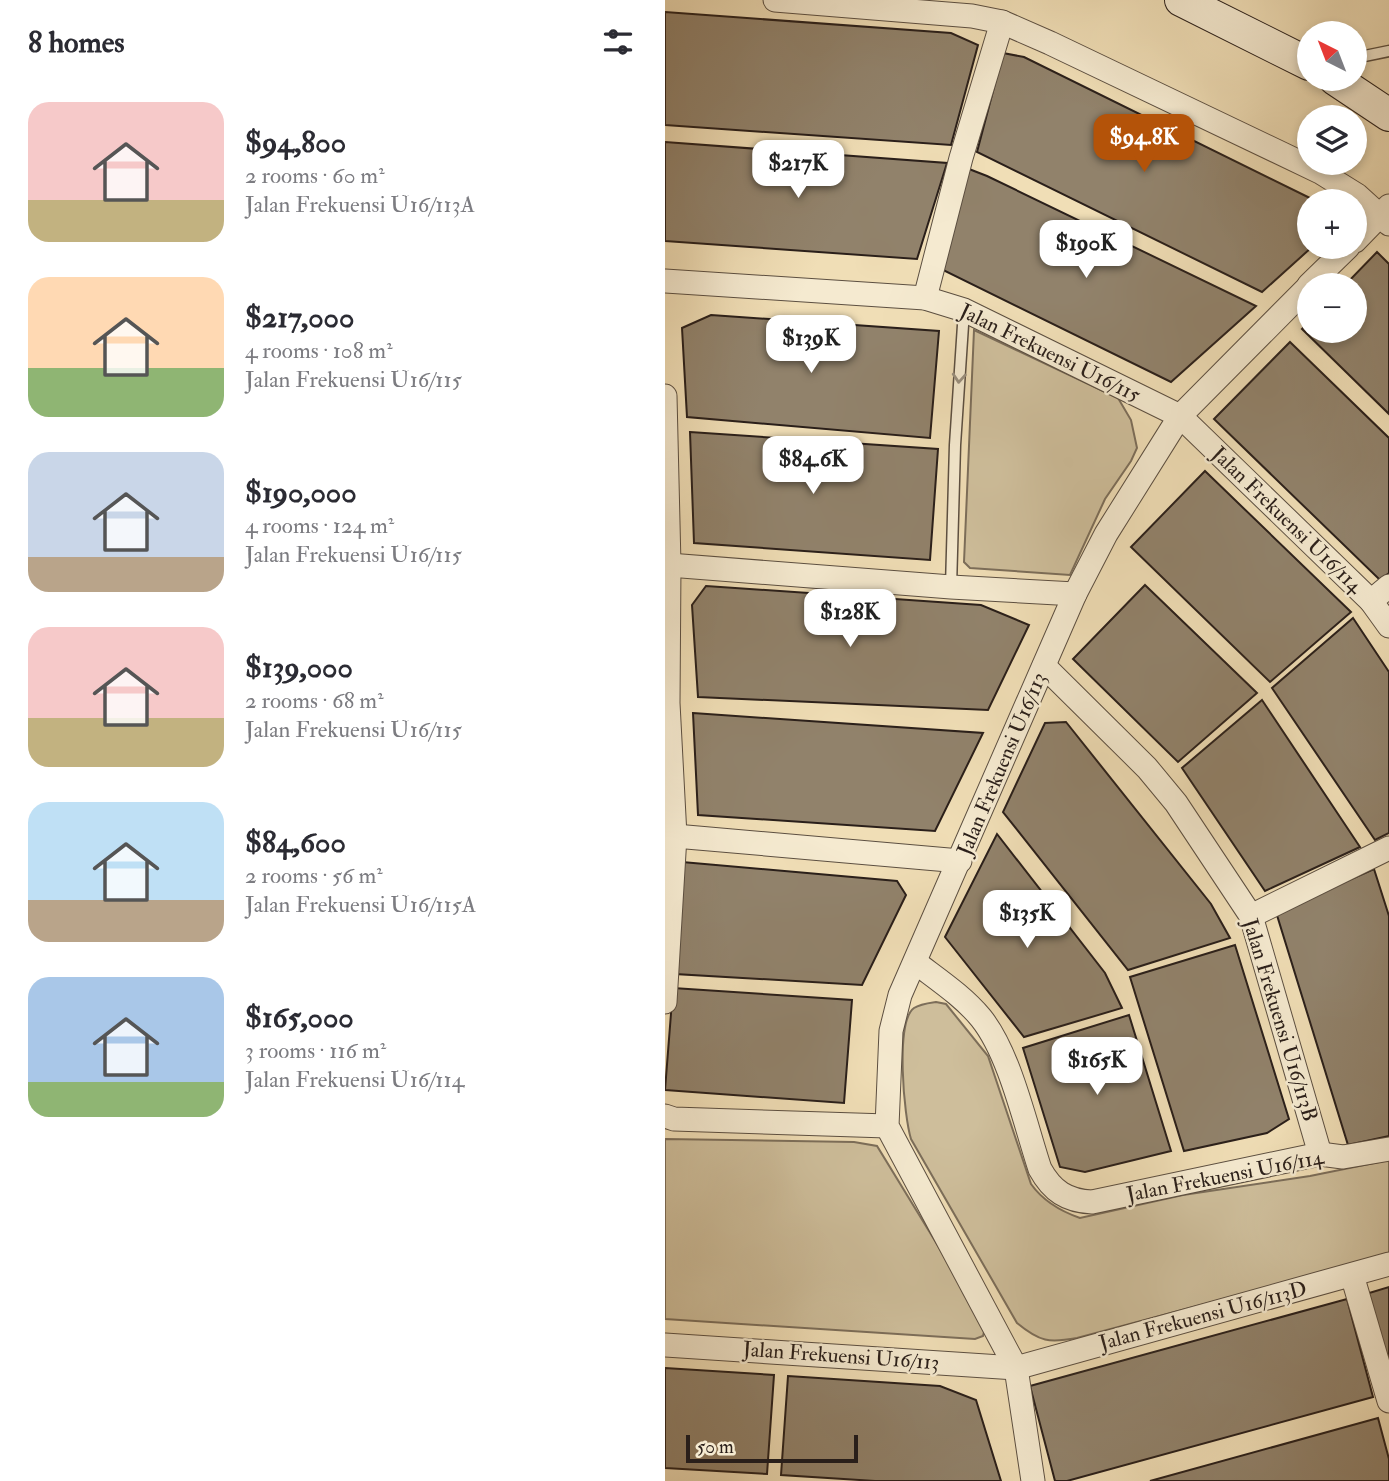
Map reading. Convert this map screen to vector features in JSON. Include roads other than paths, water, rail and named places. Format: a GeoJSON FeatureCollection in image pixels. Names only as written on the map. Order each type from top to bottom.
{"type":"FeatureCollection","features":[{"type":"Feature","properties":{"kind":"street"},"geometry":{"type":"LineString","coordinates":[[775,0],[972,16],[1002,22],[1320,172],[1386,215],[1367,231]]}},
{"type":"Feature","properties":{"kind":"street"},"geometry":{"type":"LineString","coordinates":[[1181,0],[1297,58]]}},
{"type":"Feature","properties":{"kind":"street"},"geometry":{"type":"LineString","coordinates":[[925,298],[961,158],[1002,22]]}},
{"type":"Feature","properties":{"kind":"street"},"geometry":{"type":"LineString","coordinates":[[1353,91],[1389,115]]}},
{"type":"Feature","properties":{"kind":"street","name":"Jalan Frekuensi U16/113"},"geometry":{"type":"LineString","coordinates":[[1321,273],[1336,259]]}},
{"type":"Feature","properties":{"kind":"street","name":"Jalan Frekuensi U16/115"},"geometry":{"type":"LineString","coordinates":[[665,281],[925,298],[964,310],[1180,416]]}},
{"type":"Feature","properties":{"kind":"street","name":"Jalan Frekuensi U16/113"},"geometry":{"type":"LineString","coordinates":[[887,1126],[891,1031],[900,995],[1075,594],[1106,534],[1180,416],[1297,297]]}},
{"type":"Feature","properties":{"kind":"street"},"geometry":{"type":"LineString","coordinates":[[665,396],[669,565],[668,703],[675,836],[665,1002]]}},
{"type":"Feature","properties":{"kind":"street","name":"Jalan Frekuensi U16/114"},"geometry":{"type":"LineString","coordinates":[[1180,416],[1371,601],[1389,626]]}},
{"type":"Feature","properties":{"kind":"street"},"geometry":{"type":"LineString","coordinates":[[669,565],[1075,594]]}},
{"type":"Feature","properties":{"kind":"street"},"geometry":{"type":"LineString","coordinates":[[1371,601],[1389,586]]}},
{"type":"Feature","properties":{"kind":"street","name":"Jalan Frekuensi U16/113B"},"geometry":{"type":"LineString","coordinates":[[1044,666],[1147,768],[1176,803],[1251,916],[1320,1154]]}},
{"type":"Feature","properties":{"kind":"street"},"geometry":{"type":"LineString","coordinates":[[675,836],[960,861]]}},
{"type":"Feature","properties":{"kind":"street"},"geometry":{"type":"LineString","coordinates":[[1251,916],[1389,848]]}},
{"type":"Feature","properties":{"kind":"street","name":"Jalan Frekuensi U16/114"},"geometry":{"type":"LineString","coordinates":[[915,962],[980,1017],[1000,1046],[1040,1169],[1048,1184],[1062,1195],[1076,1201],[1092,1202],[1320,1154],[1343,1157],[1389,1149]]}},
{"type":"Feature","properties":{"kind":"street"},"geometry":{"type":"LineString","coordinates":[[665,1116],[674,1119],[887,1126],[1016,1368],[1033,1481]]}},
{"type":"Feature","properties":{"kind":"street","name":"Jalan Frekuensi U16/113D"},"geometry":{"type":"LineString","coordinates":[[1016,1368],[1389,1264]]}},
{"type":"Feature","properties":{"kind":"street"},"geometry":{"type":"LineString","coordinates":[[1352,1275],[1389,1401]]}},
{"type":"Feature","properties":{"kind":"street","name":"Jalan Frekuensi U16/113"},"geometry":{"type":"LineString","coordinates":[[665,1345],[1016,1368]]}},
{"type":"Feature","properties":{"kind":"lane"},"geometry":{"type":"LineString","coordinates":[[1367,56],[1389,51]]}},
{"type":"Feature","properties":{"kind":"lane"},"geometry":{"type":"LineString","coordinates":[[951,587],[955,445],[964,310]]}}]}
